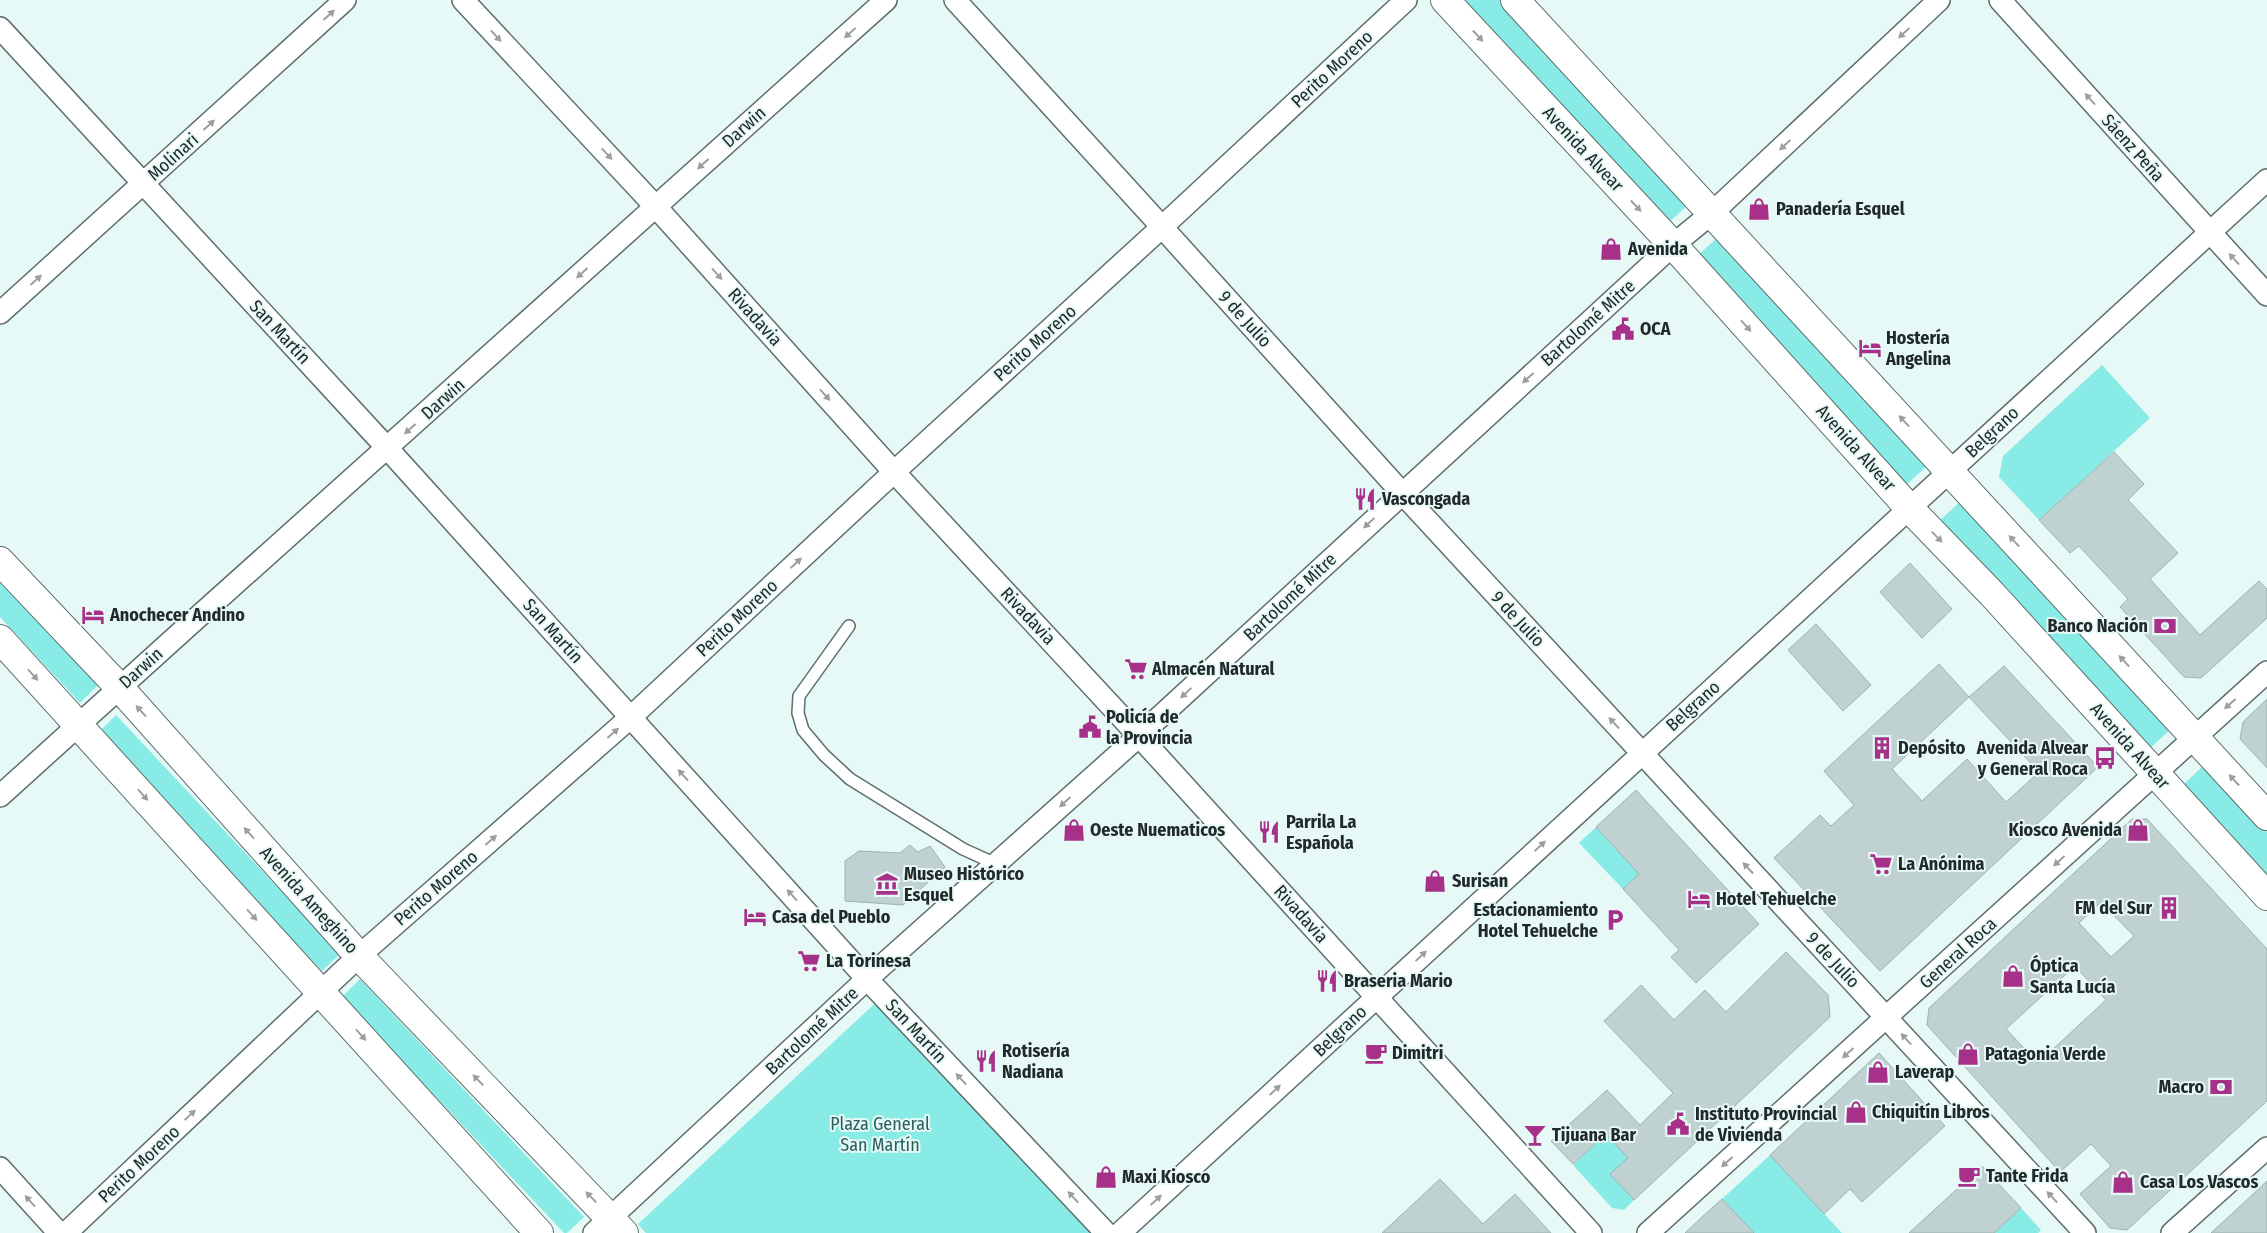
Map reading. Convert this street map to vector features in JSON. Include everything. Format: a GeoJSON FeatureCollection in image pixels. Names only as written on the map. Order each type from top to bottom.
{"type":"FeatureCollection","features":[{"type":"Feature","properties":{"kind":"main road","name":"Avenida Alvear"},"geometry":{"type":"LineString","coordinates":[[1445,0],[1673,245],[1910,509],[1992,594],[2267,896]]}},
{"type":"Feature","properties":{"kind":"main road"},"geometry":{"type":"LineString","coordinates":[[1515,0],[2267,816]]}},
{"type":"Feature","properties":{"kind":"main road","name":"Avenida Ameghino"},"geometry":{"type":"LineString","coordinates":[[0,561],[119,687],[359,956],[610,1228]]}},
{"type":"Feature","properties":{"kind":"main road"},"geometry":{"type":"LineString","coordinates":[[0,639],[539,1233]]}},
{"type":"Feature","properties":{"kind":"street","name":"Molinari"},"geometry":{"type":"LineString","coordinates":[[0,313],[345,0]]}},
{"type":"Feature","properties":{"kind":"street","name":"Rivadavia"},"geometry":{"type":"LineString","coordinates":[[463,0],[656,207],[894,472],[1139,736],[1591,1233]]}},
{"type":"Feature","properties":{"kind":"street","name":"Darwin"},"geometry":{"type":"LineString","coordinates":[[0,796],[119,687],[388,449],[886,0]]}},
{"type":"Feature","properties":{"kind":"street","name":"9 de Julio"},"geometry":{"type":"LineString","coordinates":[[955,0],[1402,493],[2085,1233]]}},
{"type":"Feature","properties":{"kind":"street","name":"Perito Moreno"},"geometry":{"type":"LineString","coordinates":[[66,1233],[359,956],[631,717],[1406,0]]}},
{"type":"Feature","properties":{"kind":"street","name":"Bartolomé Mitre"},"geometry":{"type":"LineString","coordinates":[[610,1228],[867,979],[1139,736],[1673,245],[1712,213],[1939,0]]}},
{"type":"Feature","properties":{"kind":"street","name":"Sáenz Peña"},"geometry":{"type":"LineString","coordinates":[[2000,0],[2267,294]]}},
{"type":"Feature","properties":{"kind":"street","name":"San Martín"},"geometry":{"type":"LineString","coordinates":[[0,28],[388,449],[867,979],[1106,1233]]}},
{"type":"Feature","properties":{"kind":"street","name":"Belgrano"},"geometry":{"type":"LineString","coordinates":[[1120,1233],[2267,180]]}},
{"type":"Feature","properties":{"kind":"street","name":"General Roca"},"geometry":{"type":"LineString","coordinates":[[1648,1233],[2194,736],[2267,672]]}},
{"type":"Feature","properties":{"kind":"street"},"geometry":{"type":"LineString","coordinates":[[2172,1233],[2267,1148]]}},
{"type":"Feature","properties":{"kind":"street"},"geometry":{"type":"LineString","coordinates":[[0,1168],[59,1233]]}},
{"type":"Feature","properties":{"kind":"lane"},"geometry":{"type":"LineString","coordinates":[[850,626],[799,696],[798,714],[803,730],[824,755],[850,779],[963,849],[996,864]]}},
{"type":"Feature","properties":{"kind":"green space"},"geometry":{"type":"Polygon","coordinates":[[[1457,0],[1503,0],[1690,203],[1665,226],[1457,0]]]}},
{"type":"Feature","properties":{"kind":"green space"},"geometry":{"type":"Polygon","coordinates":[[[1719,236],[1929,464],[1904,487],[1694,259],[1719,236]]]}},
{"type":"Feature","properties":{"kind":"green space"},"geometry":{"type":"Polygon","coordinates":[[[2102,365],[2150,418],[2039,520],[1999,477],[2003,456],[2102,365]]]}},
{"type":"Feature","properties":{"kind":"green space"},"geometry":{"type":"Polygon","coordinates":[[[1962,500],[2172,728],[2147,751],[1937,523],[1962,500]]]}},
{"type":"Feature","properties":{"kind":"green space"},"geometry":{"type":"Polygon","coordinates":[[[0,581],[98,685],[80,703],[0,617],[0,581]]]}},
{"type":"Feature","properties":{"kind":"green space"},"geometry":{"type":"Polygon","coordinates":[[[116,715],[340,954],[322,971],[98,733],[116,715]]]}},
{"type":"Feature","properties":{"kind":"green space"},"geometry":{"type":"Polygon","coordinates":[[[2205,764],[2267,832],[2267,882],[2180,788],[2205,764]]]}},
{"type":"Feature","properties":{"kind":"green space"},"geometry":{"type":"Polygon","coordinates":[[[1596,827],[1639,874],[1623,889],[1579,843],[1596,827]]]}},
{"type":"Feature","properties":{"kind":"green space"},"geometry":{"type":"Polygon","coordinates":[[[360,979],[584,1217],[567,1233],[564,1233],[342,997],[360,979]]]}},
{"type":"Feature","properties":{"kind":"green space","name":"Plaza General San Martín"},"geometry":{"type":"Polygon","coordinates":[[[885,994],[1098,1225],[1089,1233],[646,1233],[638,1224],[885,994]]]}},
{"type":"Feature","properties":{"kind":"green space"},"geometry":{"type":"Polygon","coordinates":[[[1606,1134],[1628,1158],[1611,1175],[1634,1200],[1624,1210],[1612,1208],[1573,1165],[1606,1134]]]}},
{"type":"Feature","properties":{"kind":"green space"},"geometry":{"type":"Polygon","coordinates":[[[1770,1155],[1842,1233],[1754,1233],[1722,1199],[1770,1155]]]}},
{"type":"Feature","properties":{"kind":"green space"},"geometry":{"type":"Polygon","coordinates":[[[2021,1208],[2041,1230],[2038,1233],[1994,1233],[2021,1208]]]}},
{"type":"Feature","properties":{"kind":"building"},"geometry":{"type":"Polygon","coordinates":[[[2114,452],[2144,484],[2128,500],[2178,553],[2150,579],[2200,635],[2259,581],[2267,589],[2267,618],[2201,678],[2184,677],[2120,607],[2128,599],[2079,546],[2070,553],[2039,520],[2114,452]]]}},
{"type":"Feature","properties":{"kind":"building"},"geometry":{"type":"Polygon","coordinates":[[[1910,563],[1952,609],[1922,638],[1880,592],[1910,563]]]}},
{"type":"Feature","properties":{"kind":"building"},"geometry":{"type":"Polygon","coordinates":[[[1816,624],[1871,685],[1843,711],[1788,650],[1816,624]]]}},
{"type":"Feature","properties":{"kind":"building"},"geometry":{"type":"Polygon","coordinates":[[[1939,664],[1969,697],[2004,666],[2098,767],[1880,971],[1774,858],[1820,815],[1831,826],[1854,805],[1824,771],[1939,664]],[[1969,697],[1892,769],[1922,801],[1967,759],[2006,802],[2039,772],[1969,697]]]}},
{"type":"Feature","properties":{"kind":"building"},"geometry":{"type":"Polygon","coordinates":[[[2267,699],[2267,768],[2240,739],[2243,722],[2267,699]]]}},
{"type":"Feature","properties":{"kind":"building","name":"Hotel Tehuelche"},"geometry":{"type":"Polygon","coordinates":[[[1636,790],[1759,924],[1696,983],[1671,957],[1679,950],[1623,889],[1639,874],[1596,827],[1636,790]]]}},
{"type":"Feature","properties":{"kind":"building"},"geometry":{"type":"Polygon","coordinates":[[[2132,819],[2147,819],[2267,949],[2267,1101],[2127,1230],[2110,1228],[2080,1194],[2111,1166],[2091,1144],[2060,1172],[1927,1025],[1929,1008],[2132,819]],[[2101,902],[2079,923],[2111,957],[2134,936],[2101,902]],[[2075,966],[2006,1029],[2038,1063],[2106,1000],[2075,966]]]}},
{"type":"Feature","properties":{"kind":"building"},"geometry":{"type":"Polygon","coordinates":[[[910,845],[918,852],[930,846],[945,867],[903,905],[845,901],[845,861],[859,851],[900,853],[910,845]]]}},
{"type":"Feature","properties":{"kind":"building"},"geometry":{"type":"Polygon","coordinates":[[[1786,952],[1828,995],[1830,1017],[1634,1200],[1610,1174],[1628,1158],[1606,1134],[1573,1164],[1551,1141],[1607,1090],[1640,1125],[1673,1093],[1604,1021],[1641,985],[1674,1020],[1705,990],[1726,1012],[1786,952]]]}},
{"type":"Feature","properties":{"kind":"building"},"geometry":{"type":"Polygon","coordinates":[[[1879,1053],[1945,1126],[1862,1202],[1850,1189],[1824,1214],[1770,1155],[1879,1053]]]}},
{"type":"Feature","properties":{"kind":"building"},"geometry":{"type":"Polygon","coordinates":[[[1982,1166],[2021,1208],[1994,1233],[1909,1233],[1982,1166]]]}},
{"type":"Feature","properties":{"kind":"building"},"geometry":{"type":"Polygon","coordinates":[[[1440,1179],[1483,1224],[1515,1194],[1551,1233],[1382,1233],[1440,1179]]]}},
{"type":"Feature","properties":{"kind":"building"},"geometry":{"type":"Polygon","coordinates":[[[2267,1181],[2267,1233],[2211,1233],[2236,1210],[2267,1181]]]}},
{"type":"Feature","properties":{"kind":"building"},"geometry":{"type":"Polygon","coordinates":[[[1722,1199],[1754,1233],[1685,1233],[1703,1216],[1722,1199]]]}},
{"type":"Feature","properties":{"kind":"place","name":"Panadería Esquel"},"geometry":{"type":"Point","coordinates":[1759,209]}},
{"type":"Feature","properties":{"kind":"place","name":"Avenida"},"geometry":{"type":"Point","coordinates":[1611,249]}},
{"type":"Feature","properties":{"kind":"place","name":"OCA"},"geometry":{"type":"Point","coordinates":[1623,329]}},
{"type":"Feature","properties":{"kind":"place","name":"Hostería Angelina"},"geometry":{"type":"Point","coordinates":[1870,348]}},
{"type":"Feature","properties":{"kind":"place","name":"Vascongada"},"geometry":{"type":"Point","coordinates":[1365,499]}},
{"type":"Feature","properties":{"kind":"place","name":"Anochecer Andino"},"geometry":{"type":"Point","coordinates":[93,615]}},
{"type":"Feature","properties":{"kind":"place","name":"Banco Nación"},"geometry":{"type":"Point","coordinates":[2165,626]}},
{"type":"Feature","properties":{"kind":"place","name":"Almacén Natural"},"geometry":{"type":"Point","coordinates":[1136,669]}},
{"type":"Feature","properties":{"kind":"place","name":"Policía de la Provincia"},"geometry":{"type":"Point","coordinates":[1090,727]}},
{"type":"Feature","properties":{"kind":"place","name":"Depósito"},"geometry":{"type":"Point","coordinates":[1882,748]}},
{"type":"Feature","properties":{"kind":"place","name":"Avenida Alvear y General Roca"},"geometry":{"type":"Point","coordinates":[2105,758]}},
{"type":"Feature","properties":{"kind":"place","name":"Oeste Nuematicos"},"geometry":{"type":"Point","coordinates":[1074,830]}},
{"type":"Feature","properties":{"kind":"place","name":"Kiosco Avenida"},"geometry":{"type":"Point","coordinates":[2138,830]}},
{"type":"Feature","properties":{"kind":"place","name":"Parrila La Española"},"geometry":{"type":"Point","coordinates":[1269,832]}},
{"type":"Feature","properties":{"kind":"place","name":"La Anónima"},"geometry":{"type":"Point","coordinates":[1881,864]}},
{"type":"Feature","properties":{"kind":"place","name":"Surisan"},"geometry":{"type":"Point","coordinates":[1435,881]}},
{"type":"Feature","properties":{"kind":"place","name":"Museo Histórico Esquel"},"geometry":{"type":"Point","coordinates":[887,884]}},
{"type":"Feature","properties":{"kind":"place","name":"Hotel Tehuelche"},"geometry":{"type":"Point","coordinates":[1699,899]}},
{"type":"Feature","properties":{"kind":"place","name":"FM del Sur"},"geometry":{"type":"Point","coordinates":[2169,908]}},
{"type":"Feature","properties":{"kind":"place","name":"Casa del Pueblo"},"geometry":{"type":"Point","coordinates":[755,917]}},
{"type":"Feature","properties":{"kind":"place","name":"Estacionamiento Hotel Tehuelche"},"geometry":{"type":"Point","coordinates":[1615,920]}},
{"type":"Feature","properties":{"kind":"place","name":"La Torinesa"},"geometry":{"type":"Point","coordinates":[809,961]}},
{"type":"Feature","properties":{"kind":"place","name":"Óptica Santa Lucía"},"geometry":{"type":"Point","coordinates":[2013,976]}},
{"type":"Feature","properties":{"kind":"place","name":"Braseria Mario"},"geometry":{"type":"Point","coordinates":[1327,981]}},
{"type":"Feature","properties":{"kind":"place","name":"Dimitri"},"geometry":{"type":"Point","coordinates":[1376,1053]}},
{"type":"Feature","properties":{"kind":"place","name":"Patagonia Verde"},"geometry":{"type":"Point","coordinates":[1968,1054]}},
{"type":"Feature","properties":{"kind":"place","name":"Rotisería Nadiana"},"geometry":{"type":"Point","coordinates":[986,1061]}},
{"type":"Feature","properties":{"kind":"place","name":"Laverap"},"geometry":{"type":"Point","coordinates":[1878,1072]}},
{"type":"Feature","properties":{"kind":"place","name":"Macro"},"geometry":{"type":"Point","coordinates":[2221,1087]}},
{"type":"Feature","properties":{"kind":"place","name":"Chiquitín Libros"},"geometry":{"type":"Point","coordinates":[1856,1112]}},
{"type":"Feature","properties":{"kind":"place","name":"Instituto Provincial de Vivienda"},"geometry":{"type":"Point","coordinates":[1678,1124]}},
{"type":"Feature","properties":{"kind":"place","name":"Tijuana Bar"},"geometry":{"type":"Point","coordinates":[1535,1135]}},
{"type":"Feature","properties":{"kind":"place","name":"Tante Frida"},"geometry":{"type":"Point","coordinates":[1969,1176]}},
{"type":"Feature","properties":{"kind":"place","name":"Maxi Kiosco"},"geometry":{"type":"Point","coordinates":[1106,1177]}},
{"type":"Feature","properties":{"kind":"place","name":"Casa Los Vascos"},"geometry":{"type":"Point","coordinates":[2123,1182]}}]}
